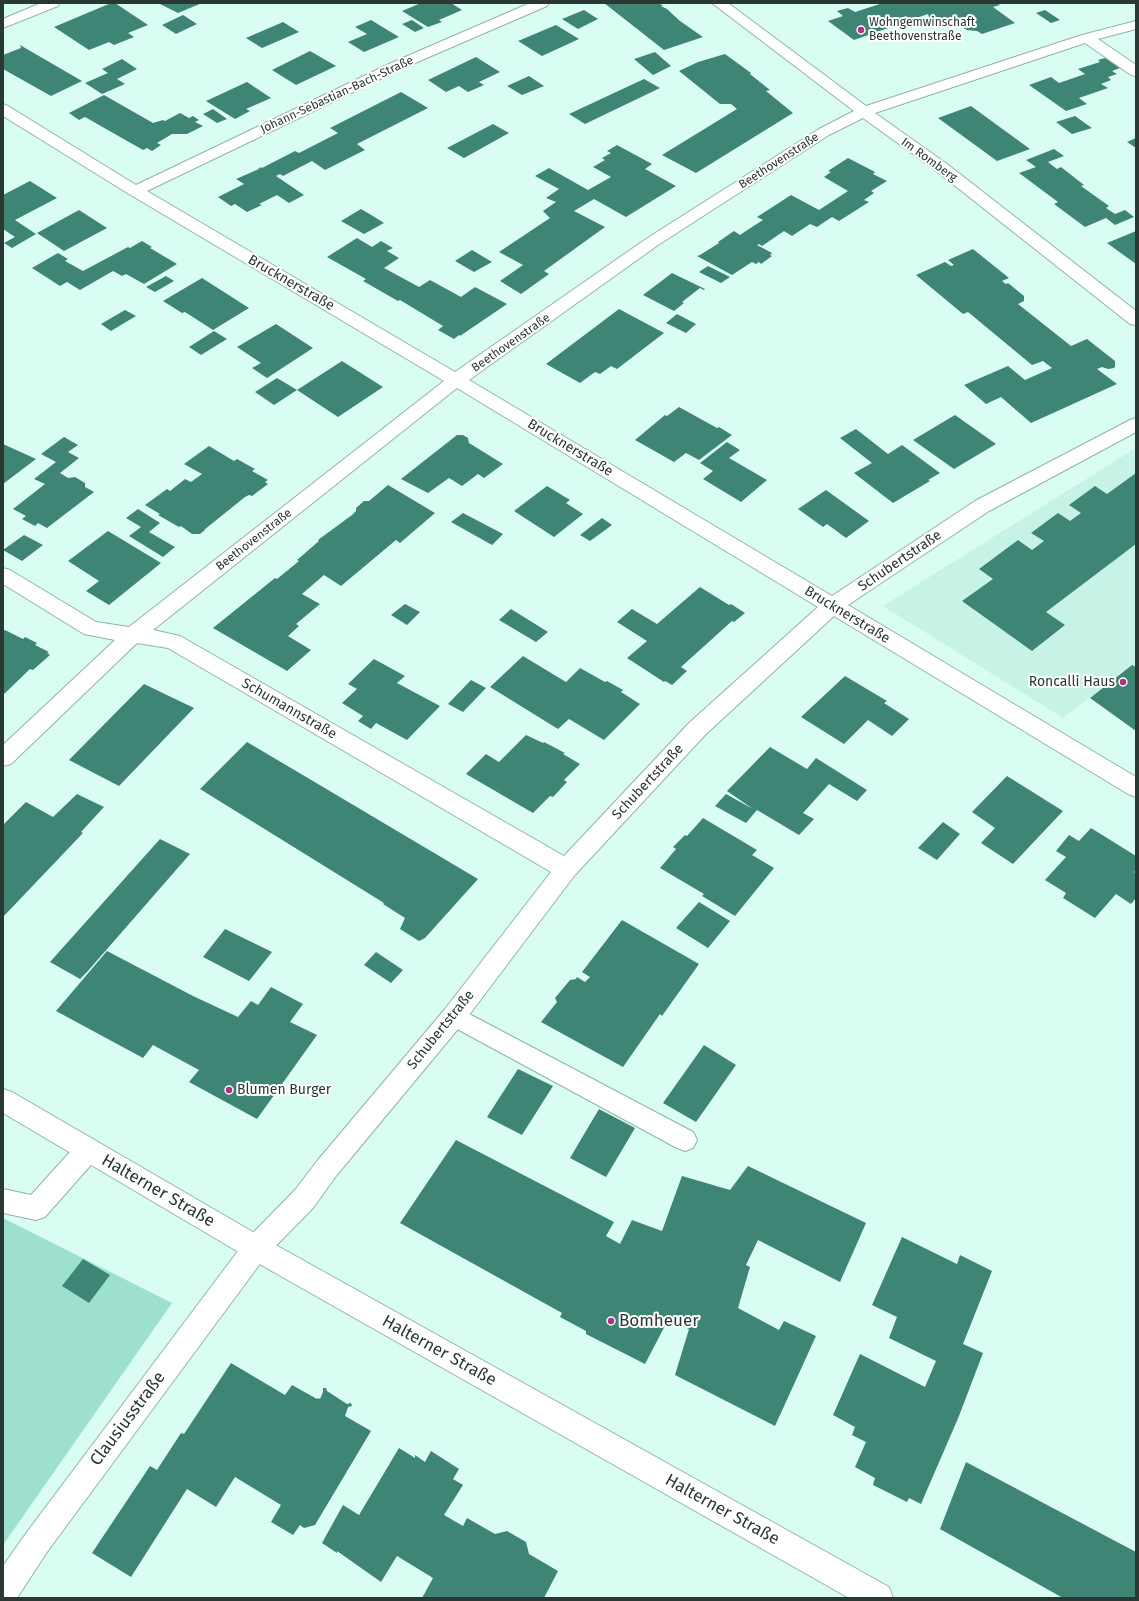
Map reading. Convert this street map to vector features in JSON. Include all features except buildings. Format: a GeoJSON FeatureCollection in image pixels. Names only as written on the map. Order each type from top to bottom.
{"type":"FeatureCollection","features":[{"type":"Feature","properties":{"kind":"street"},"geometry":{"type":"LineString","coordinates":[[3,24],[53,3]]}},
{"type":"Feature","properties":{"kind":"street","name":"Johann-Sebastian-Bach-Straße"},"geometry":{"type":"LineString","coordinates":[[135,191],[394,67],[542,3]]}},
{"type":"Feature","properties":{"kind":"street","name":"Im Romberg"},"geometry":{"type":"LineString","coordinates":[[719,3],[864,112],[941,167],[1136,320]]}},
{"type":"Feature","properties":{"kind":"street","name":"Beethovenstraße"},"geometry":{"type":"LineString","coordinates":[[3,758],[133,635],[456,380],[652,242],[824,132],[864,112],[1087,38],[1136,25]]}},
{"type":"Feature","properties":{"kind":"street"},"geometry":{"type":"LineString","coordinates":[[1087,38],[1136,72]]}},
{"type":"Feature","properties":{"kind":"street","name":"Brucknerstraße"},"geometry":{"type":"LineString","coordinates":[[3,109],[135,191],[456,380],[1136,788]]}},
{"type":"Feature","properties":{"kind":"street","name":"Schubertstraße"},"geometry":{"type":"LineString","coordinates":[[256,1248],[304,1199],[327,1168],[454,1016],[566,869],[697,729],[832,606],[982,506],[1136,424]]}},
{"type":"Feature","properties":{"kind":"street","name":"Schumannstraße"},"geometry":{"type":"LineString","coordinates":[[3,575],[91,629],[173,641],[566,869]]}},
{"type":"Feature","properties":{"kind":"street","name":"Halterner Straße"},"geometry":{"type":"LineString","coordinates":[[3,1100],[256,1248],[878,1598]]}},
{"type":"Feature","properties":{"kind":"street"},"geometry":{"type":"LineString","coordinates":[[3,1201],[36,1208],[88,1150]]}},
{"type":"Feature","properties":{"kind":"street","name":"Clausiusstraße"},"geometry":{"type":"LineString","coordinates":[[3,1592],[41,1536],[256,1248]]}},
{"type":"Feature","properties":{"kind":"lane"},"geometry":{"type":"LineString","coordinates":[[454,1016],[685,1140]]}},
{"type":"Feature","properties":{"kind":"shaded area"},"geometry":{"type":"Polygon","coordinates":[[[1136,448],[1136,667],[1132,665],[1063,718],[883,606],[1136,448]]]}},
{"type":"Feature","properties":{"kind":"shaded area"},"geometry":{"type":"Polygon","coordinates":[[[3,1218],[172,1303],[3,1545],[3,1218]]]}},
{"type":"Feature","properties":{"kind":"place","name":"Wohngemwinschaft Beethovenstraße"},"geometry":{"type":"Point","coordinates":[861,30]}},
{"type":"Feature","properties":{"kind":"place","name":"Roncalli Haus"},"geometry":{"type":"Point","coordinates":[1123,682]}},
{"type":"Feature","properties":{"kind":"place","name":"Blumen Burger"},"geometry":{"type":"Point","coordinates":[229,1090]}},
{"type":"Feature","properties":{"kind":"place","name":"Bomheuer"},"geometry":{"type":"Point","coordinates":[611,1321]}}]}
